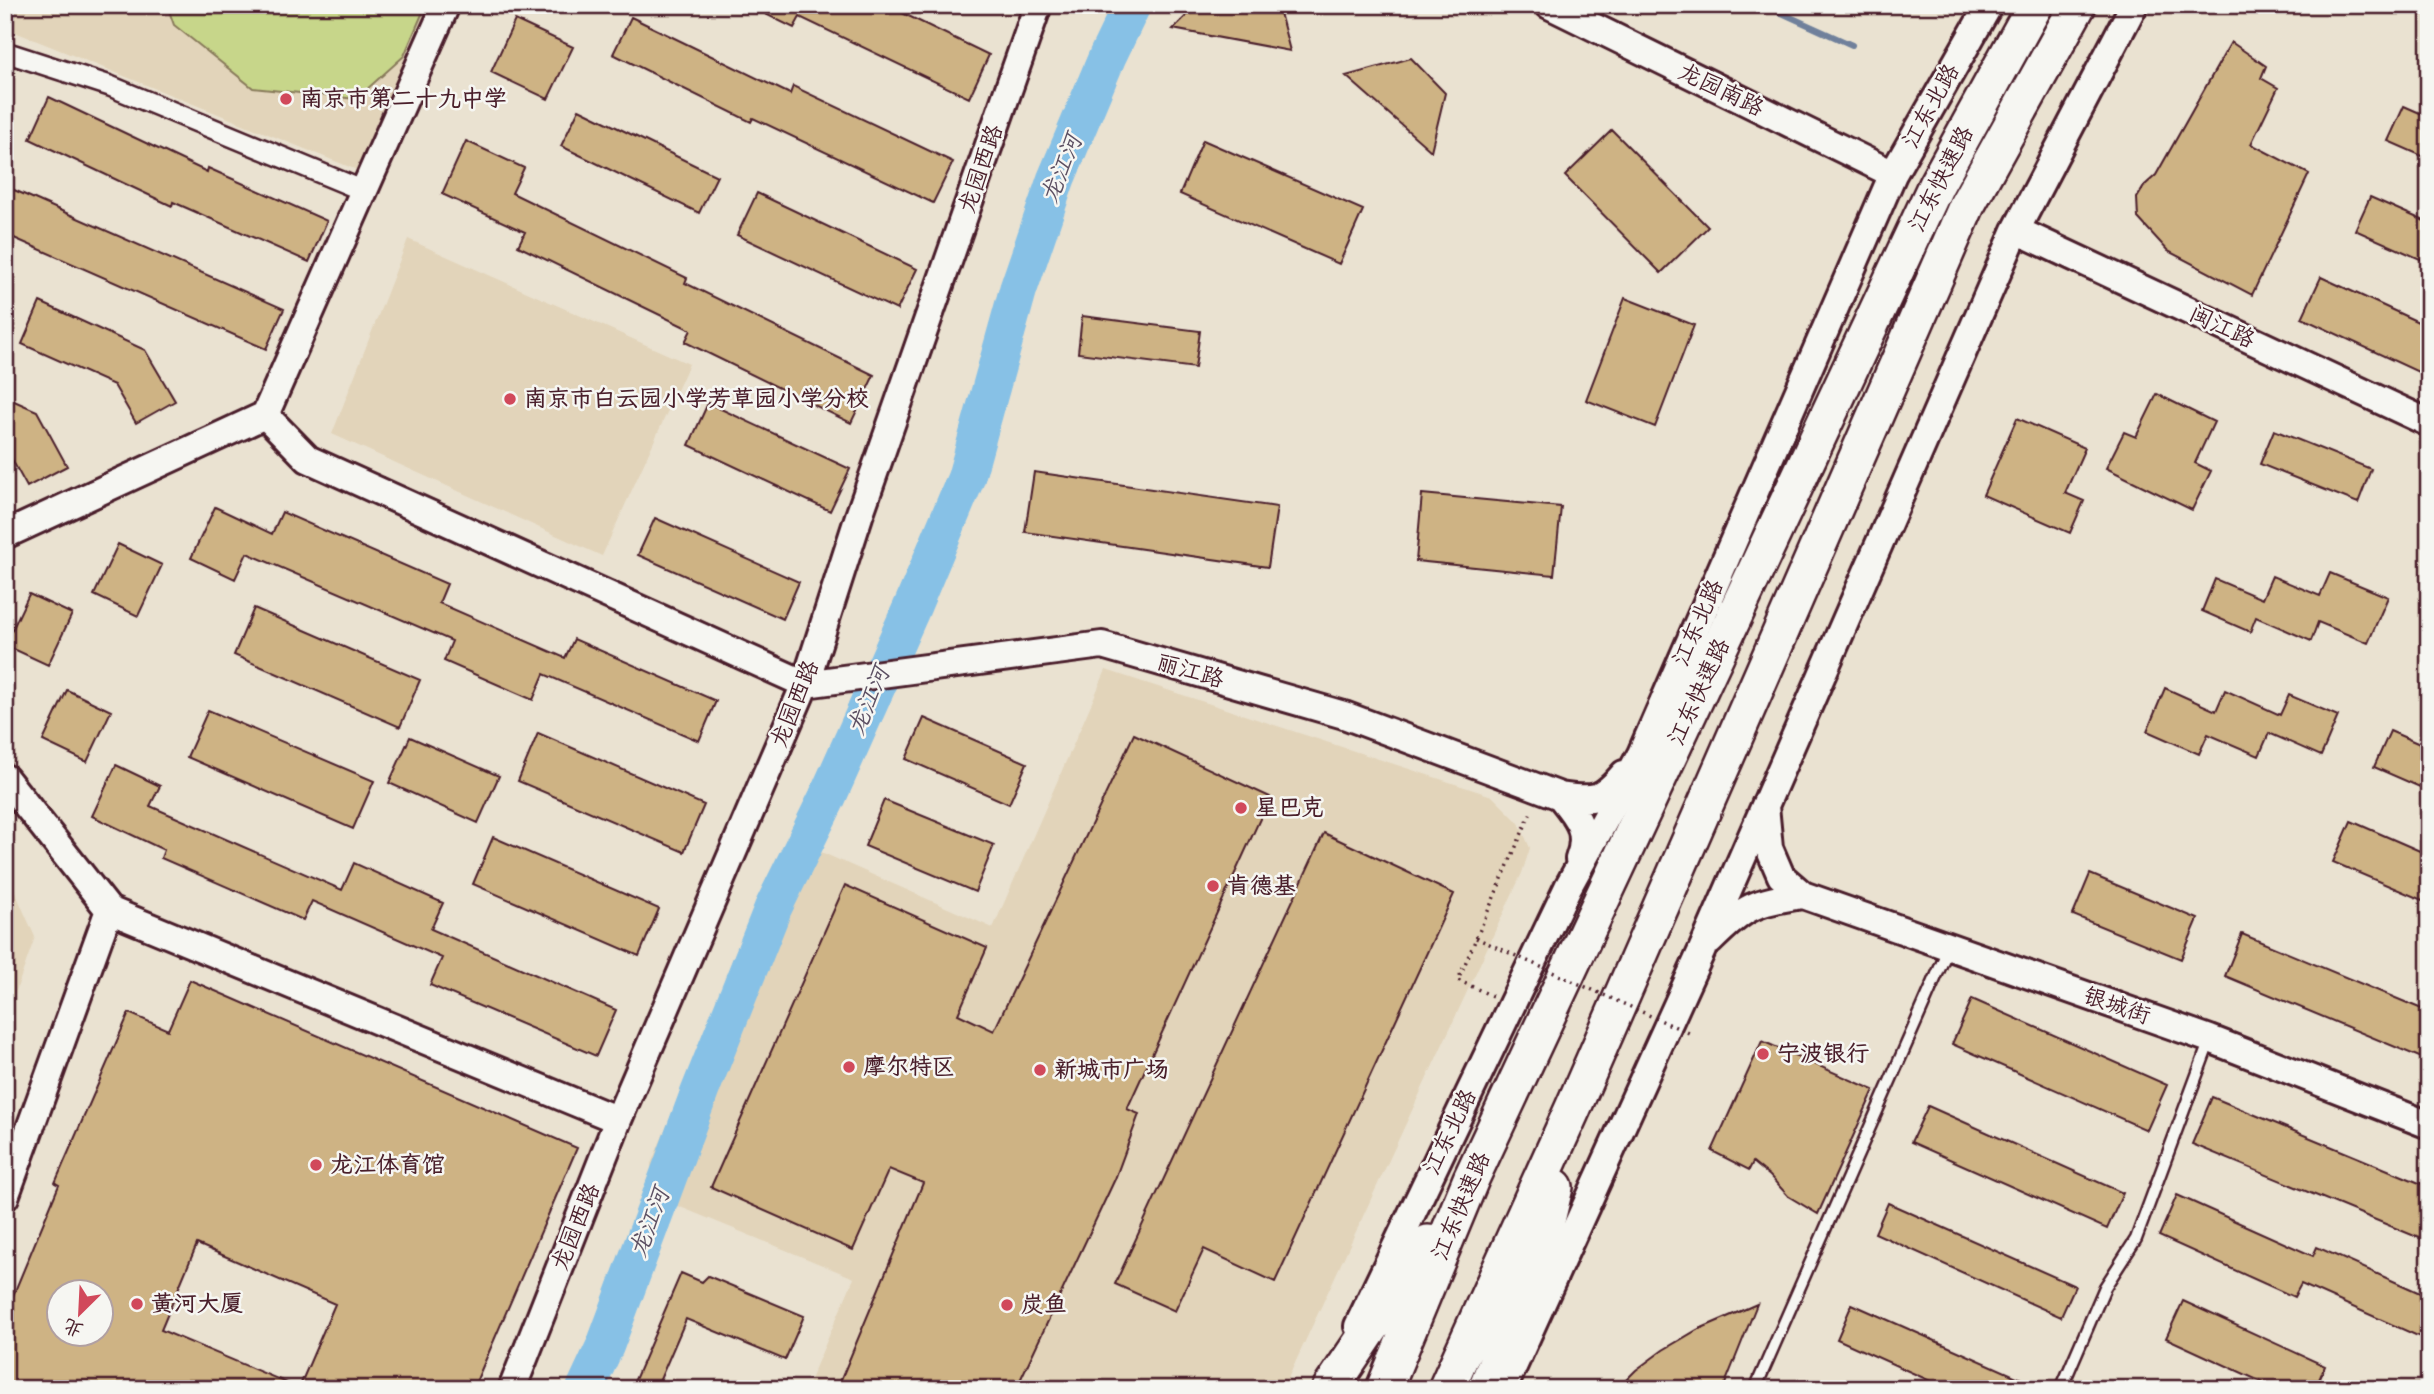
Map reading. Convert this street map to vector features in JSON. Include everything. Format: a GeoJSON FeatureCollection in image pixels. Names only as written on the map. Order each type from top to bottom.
{"type":"FeatureCollection","features":[{"type":"Feature","properties":{"kind":"highway","name":"江东快速路"},"geometry":{"type":"LineString","coordinates":[[1384,1389],[1471,1179],[1936,185],[2035,5]]}},
{"type":"Feature","properties":{"kind":"highway","name":"江东快速路"},"geometry":{"type":"LineString","coordinates":[[1446,1389],[1573,1108],[1967,205],[2078,5]]}},
{"type":"Feature","properties":{"kind":"highway"},"geometry":{"type":"LineString","coordinates":[[1486,1389],[1539,1254],[1573,1108]]}},
{"type":"Feature","properties":{"kind":"highway"},"geometry":{"type":"LineString","coordinates":[[1329,1389],[1471,1179]]}},
{"type":"Feature","properties":{"kind":"street"},"geometry":{"type":"LineString","coordinates":[[5,535],[265,415],[446,5]]}},
{"type":"Feature","properties":{"kind":"street","name":"龙园西路"},"geometry":{"type":"LineString","coordinates":[[512,1389],[618,1120],[805,684],[859,516],[1038,5]]}},
{"type":"Feature","properties":{"kind":"street","name":"龙园南路"},"geometry":{"type":"LineString","coordinates":[[1549,5],[1893,174]]}},
{"type":"Feature","properties":{"kind":"street","name":"江东北路"},"geometry":{"type":"LineString","coordinates":[[1329,1389],[1568,887],[1641,754],[1893,174],[1989,5]]}},
{"type":"Feature","properties":{"kind":"street"},"geometry":{"type":"LineString","coordinates":[[1503,1389],[1702,950],[2016,230],[2134,5]]}},
{"type":"Feature","properties":{"kind":"street"},"geometry":{"type":"LineString","coordinates":[[5,52],[110,86],[364,191]]}},
{"type":"Feature","properties":{"kind":"street","name":"闽江路"},"geometry":{"type":"LineString","coordinates":[[2016,230],[2429,423]]}},
{"type":"Feature","properties":{"kind":"street"},"geometry":{"type":"LineString","coordinates":[[265,415],[308,459],[805,684]]}},
{"type":"Feature","properties":{"kind":"street","name":"丽江路"},"geometry":{"type":"LineString","coordinates":[[805,684],[1102,646],[1344,715],[1550,792],[1586,800],[1607,793],[1641,754]]}},
{"type":"Feature","properties":{"kind":"street"},"geometry":{"type":"LineString","coordinates":[[5,778],[109,910],[618,1120]]}},
{"type":"Feature","properties":{"kind":"street"},"geometry":{"type":"LineString","coordinates":[[1550,792],[1580,820],[1585,846],[1568,887]]}},
{"type":"Feature","properties":{"kind":"street","name":"银城街"},"geometry":{"type":"LineString","coordinates":[[1765,805],[1769,848],[1782,876],[1803,895],[2210,1039],[2429,1125]]}},
{"type":"Feature","properties":{"kind":"street","name":"银城街"},"geometry":{"type":"LineString","coordinates":[[1702,950],[1740,912],[1763,902],[1803,895]]}},
{"type":"Feature","properties":{"kind":"street"},"geometry":{"type":"LineString","coordinates":[[5,1197],[109,910]]}},
{"type":"Feature","properties":{"kind":"lane"},"geometry":{"type":"LineString","coordinates":[[1755,1389],[1949,946]]}},
{"type":"Feature","properties":{"kind":"lane"},"geometry":{"type":"LineString","coordinates":[[2061,1389],[2105,1287],[2136,1239],[2210,1039]]}},
{"type":"Feature","properties":{"kind":"path"},"geometry":{"type":"LineString","coordinates":[[1511,1004],[1458,980],[1476,938],[1550,792]]}},
{"type":"Feature","properties":{"kind":"path"},"geometry":{"type":"LineString","coordinates":[[1476,938],[1689,1033]]}},
{"type":"Feature","properties":{"kind":"shaded area","name":"南京市第二十九中学"},"geometry":{"type":"Polygon","coordinates":[[[5,5],[435,5],[357,170],[5,28],[5,5]]]}},
{"type":"Feature","properties":{"kind":"shaded area","name":"南京市白云园小学芳草园小学分校"},"geometry":{"type":"Polygon","coordinates":[[[408,239],[689,364],[602,556],[332,434],[408,239]]]}},
{"type":"Feature","properties":{"kind":"shaded area"},"geometry":{"type":"Polygon","coordinates":[[[1106,670],[1492,796],[1519,823],[1530,848],[1522,873],[1283,1389],[806,1389],[854,1278],[651,1195],[651,1164],[787,837],[993,928],[1106,670]]]}},
{"type":"Feature","properties":{"kind":"shaded area"},"geometry":{"type":"Polygon","coordinates":[[[5,869],[35,937],[5,1022],[5,869]]]}},
{"type":"Feature","properties":{"kind":"green space"},"geometry":{"type":"Polygon","coordinates":[[[167,5],[426,5],[404,56],[356,99],[253,88],[174,25],[167,5]]]}},
{"type":"Feature","properties":{"kind":"building"},"geometry":{"type":"Polygon","coordinates":[[[747,5],[886,5],[989,55],[969,98],[800,17],[794,28],[747,5]]]}},
{"type":"Feature","properties":{"kind":"building"},"geometry":{"type":"Polygon","coordinates":[[[1197,5],[1278,5],[1290,51],[1173,29],[1197,5]]]}},
{"type":"Feature","properties":{"kind":"building"},"geometry":{"type":"Polygon","coordinates":[[[631,17],[790,94],[793,86],[953,162],[933,203],[753,118],[751,122],[613,54],[631,17]]]}},
{"type":"Feature","properties":{"kind":"building"},"geometry":{"type":"Polygon","coordinates":[[[515,20],[573,47],[548,99],[491,72],[515,20]]]}},
{"type":"Feature","properties":{"kind":"building"},"geometry":{"type":"Polygon","coordinates":[[[2231,42],[2266,66],[2261,78],[2278,88],[2251,144],[2309,174],[2252,295],[2168,251],[2138,218],[2137,198],[2145,185],[2156,175],[2231,42]]]}},
{"type":"Feature","properties":{"kind":"building"},"geometry":{"type":"Polygon","coordinates":[[[1411,58],[1445,93],[1431,151],[1346,76],[1411,58]]]}},
{"type":"Feature","properties":{"kind":"building"},"geometry":{"type":"Polygon","coordinates":[[[49,97],[207,172],[208,168],[327,221],[309,262],[173,202],[172,206],[30,139],[49,97]]]}},
{"type":"Feature","properties":{"kind":"building"},"geometry":{"type":"Polygon","coordinates":[[[2404,106],[2429,117],[2429,159],[2388,141],[2404,106]]]}},
{"type":"Feature","properties":{"kind":"building"},"geometry":{"type":"Polygon","coordinates":[[[579,109],[717,176],[699,213],[561,146],[579,109]]]}},
{"type":"Feature","properties":{"kind":"building"},"geometry":{"type":"Polygon","coordinates":[[[1612,130],[1708,227],[1661,273],[1565,176],[1612,130]]]}},
{"type":"Feature","properties":{"kind":"building"},"geometry":{"type":"Polygon","coordinates":[[[1203,140],[1363,210],[1339,264],[1180,194],[1203,140]]]}},
{"type":"Feature","properties":{"kind":"building"},"geometry":{"type":"Polygon","coordinates":[[[466,141],[524,168],[512,193],[687,278],[685,283],[874,375],[851,423],[685,342],[691,330],[518,246],[525,232],[442,194],[466,141]]]}},
{"type":"Feature","properties":{"kind":"building"},"geometry":{"type":"Polygon","coordinates":[[[5,186],[284,309],[266,349],[5,234],[5,186]]]}},
{"type":"Feature","properties":{"kind":"building"},"geometry":{"type":"Polygon","coordinates":[[[757,193],[917,269],[897,310],[737,235],[757,193]]]}},
{"type":"Feature","properties":{"kind":"building"},"geometry":{"type":"Polygon","coordinates":[[[2370,197],[2429,223],[2429,263],[2355,230],[2370,197]]]}},
{"type":"Feature","properties":{"kind":"building"},"geometry":{"type":"Polygon","coordinates":[[[2321,277],[2429,327],[2429,377],[2302,318],[2321,277]]]}},
{"type":"Feature","properties":{"kind":"building"},"geometry":{"type":"Polygon","coordinates":[[[1625,298],[1694,325],[1655,427],[1586,400],[1625,298]]]}},
{"type":"Feature","properties":{"kind":"building"},"geometry":{"type":"Polygon","coordinates":[[[40,302],[145,350],[175,401],[136,423],[114,385],[22,344],[40,302]]]}},
{"type":"Feature","properties":{"kind":"building"},"geometry":{"type":"Polygon","coordinates":[[[1082,316],[1200,331],[1195,368],[1078,353],[1082,316]]]}},
{"type":"Feature","properties":{"kind":"building"},"geometry":{"type":"Polygon","coordinates":[[[2157,394],[2214,422],[2195,463],[2211,471],[2192,510],[2106,468],[2124,432],[2136,437],[2157,394]]]}},
{"type":"Feature","properties":{"kind":"building"},"geometry":{"type":"Polygon","coordinates":[[[5,397],[37,411],[67,466],[27,487],[5,447],[5,397]]]}},
{"type":"Feature","properties":{"kind":"building"},"geometry":{"type":"Polygon","coordinates":[[[708,403],[850,469],[830,511],[689,445],[708,403]]]}},
{"type":"Feature","properties":{"kind":"building"},"geometry":{"type":"Polygon","coordinates":[[[2017,418],[2085,448],[2065,493],[2084,501],[2070,533],[1983,495],[2017,418]]]}},
{"type":"Feature","properties":{"kind":"building"},"geometry":{"type":"Polygon","coordinates":[[[2274,430],[2371,469],[2358,503],[2260,464],[2274,430]]]}},
{"type":"Feature","properties":{"kind":"building"},"geometry":{"type":"Polygon","coordinates":[[[1034,472],[1277,507],[1268,567],[1025,532],[1034,472]]]}},
{"type":"Feature","properties":{"kind":"building"},"geometry":{"type":"Polygon","coordinates":[[[1422,494],[1561,507],[1554,575],[1416,561],[1422,494]]]}},
{"type":"Feature","properties":{"kind":"building"},"geometry":{"type":"Polygon","coordinates":[[[215,507],[272,534],[282,512],[447,584],[439,603],[565,658],[574,639],[716,701],[699,741],[544,674],[533,700],[444,661],[452,641],[247,553],[235,579],[191,558],[215,507]]]}},
{"type":"Feature","properties":{"kind":"building"},"geometry":{"type":"Polygon","coordinates":[[[655,518],[799,582],[783,619],[638,555],[655,518]]]}},
{"type":"Feature","properties":{"kind":"building"},"geometry":{"type":"Polygon","coordinates":[[[118,544],[162,565],[138,616],[94,595],[118,544]]]}},
{"type":"Feature","properties":{"kind":"building"},"geometry":{"type":"Polygon","coordinates":[[[2330,573],[2388,597],[2368,643],[2318,622],[2311,641],[2256,617],[2250,632],[2202,611],[2215,579],[2262,599],[2272,576],[2320,596],[2330,573]]]}},
{"type":"Feature","properties":{"kind":"building"},"geometry":{"type":"Polygon","coordinates":[[[29,594],[72,614],[48,665],[5,645],[29,594]]]}},
{"type":"Feature","properties":{"kind":"building"},"geometry":{"type":"Polygon","coordinates":[[[254,608],[420,680],[400,727],[234,655],[254,608]]]}},
{"type":"Feature","properties":{"kind":"building"},"geometry":{"type":"Polygon","coordinates":[[[2165,688],[2216,711],[2225,690],[2280,715],[2289,695],[2338,716],[2321,756],[2269,733],[2259,756],[2208,734],[2199,754],[2147,731],[2165,688]]]}},
{"type":"Feature","properties":{"kind":"building"},"geometry":{"type":"Polygon","coordinates":[[[67,690],[111,711],[87,762],[43,741],[67,690]]]}},
{"type":"Feature","properties":{"kind":"building"},"geometry":{"type":"Polygon","coordinates":[[[208,710],[374,781],[353,829],[187,757],[208,710]]]}},
{"type":"Feature","properties":{"kind":"building"},"geometry":{"type":"Polygon","coordinates":[[[924,718],[1027,763],[1009,804],[906,759],[924,718]]]}},
{"type":"Feature","properties":{"kind":"building"},"geometry":{"type":"Polygon","coordinates":[[[2390,731],[2429,748],[2429,791],[2374,767],[2390,731]]]}},
{"type":"Feature","properties":{"kind":"building"},"geometry":{"type":"Polygon","coordinates":[[[538,733],[704,805],[684,852],[518,781],[538,733]]]}},
{"type":"Feature","properties":{"kind":"building","name":"新城市广场"},"geometry":{"type":"Polygon","coordinates":[[[1134,734],[1270,797],[1127,1109],[1139,1114],[1115,1179],[1016,1389],[837,1389],[923,1183],[889,1169],[853,1250],[711,1187],[845,885],[987,948],[958,1014],[994,1031],[1134,734]]]}},
{"type":"Feature","properties":{"kind":"building"},"geometry":{"type":"Polygon","coordinates":[[[410,737],[499,776],[478,823],[389,783],[410,737]]]}},
{"type":"Feature","properties":{"kind":"building"},"geometry":{"type":"Polygon","coordinates":[[[116,765],[160,786],[150,806],[342,890],[354,863],[443,903],[431,929],[616,1010],[596,1056],[430,985],[442,958],[312,901],[303,920],[161,858],[164,850],[92,816],[116,765]]]}},
{"type":"Feature","properties":{"kind":"building"},"geometry":{"type":"Polygon","coordinates":[[[884,800],[994,845],[975,892],[865,846],[884,800]]]}},
{"type":"Feature","properties":{"kind":"building"},"geometry":{"type":"Polygon","coordinates":[[[2351,821],[2429,855],[2429,903],[2333,862],[2351,821]]]}},
{"type":"Feature","properties":{"kind":"building"},"geometry":{"type":"Polygon","coordinates":[[[1324,833],[1454,894],[1275,1282],[1204,1249],[1175,1311],[1115,1284],[1324,833]]]}},
{"type":"Feature","properties":{"kind":"building"},"geometry":{"type":"Polygon","coordinates":[[[493,837],[659,909],[639,956],[473,884],[493,837]]]}},
{"type":"Feature","properties":{"kind":"building"},"geometry":{"type":"Polygon","coordinates":[[[2090,874],[2198,919],[2181,959],[2073,915],[2090,874]]]}},
{"type":"Feature","properties":{"kind":"building"},"geometry":{"type":"Polygon","coordinates":[[[2242,934],[2429,1012],[2429,1061],[2225,976],[2242,934]]]}},
{"type":"Feature","properties":{"kind":"building","name":"龙江体育馆"},"geometry":{"type":"Polygon","coordinates":[[[190,980],[577,1148],[473,1389],[5,1389],[5,1315],[59,1185],[55,1183],[129,1013],[168,1030],[190,980]],[[197,1244],[161,1330],[299,1388],[335,1304],[197,1244]]]}},
{"type":"Feature","properties":{"kind":"building"},"geometry":{"type":"Polygon","coordinates":[[[1972,999],[2167,1085],[2147,1130],[1952,1044],[1972,999]]]}},
{"type":"Feature","properties":{"kind":"building"},"geometry":{"type":"Polygon","coordinates":[[[1762,1041],[1874,1090],[1818,1214],[1788,1196],[1753,1162],[1749,1170],[1712,1151],[1762,1041]]]}},
{"type":"Feature","properties":{"kind":"building"},"geometry":{"type":"Polygon","coordinates":[[[2212,1097],[2429,1187],[2429,1242],[2192,1144],[2212,1097]]]}},
{"type":"Feature","properties":{"kind":"building"},"geometry":{"type":"Polygon","coordinates":[[[1928,1106],[2123,1193],[2107,1229],[1911,1142],[1928,1106]]]}},
{"type":"Feature","properties":{"kind":"building"},"geometry":{"type":"Polygon","coordinates":[[[2177,1195],[2313,1256],[2317,1247],[2429,1297],[2429,1341],[2301,1284],[2294,1297],[2159,1236],[2177,1195]]]}},
{"type":"Feature","properties":{"kind":"building"},"geometry":{"type":"Polygon","coordinates":[[[1888,1203],[2075,1286],[2061,1317],[1875,1233],[1888,1203]]]}},
{"type":"Feature","properties":{"kind":"building"},"geometry":{"type":"Polygon","coordinates":[[[681,1273],[702,1282],[708,1276],[804,1316],[785,1360],[686,1319],[656,1389],[631,1389],[681,1273]]]}},
{"type":"Feature","properties":{"kind":"building"},"geometry":{"type":"Polygon","coordinates":[[[2183,1301],[2325,1366],[2315,1389],[2277,1389],[2166,1338],[2183,1301]]]}},
{"type":"Feature","properties":{"kind":"building"},"geometry":{"type":"Polygon","coordinates":[[[1757,1304],[1723,1389],[1617,1389],[1636,1370],[1663,1350],[1697,1330],[1757,1304]]]}},
{"type":"Feature","properties":{"kind":"building"},"geometry":{"type":"Polygon","coordinates":[[[1852,1304],[2044,1389],[1948,1389],[1837,1339],[1852,1304]]]}},
{"type":"Feature","properties":{"kind":"waterway","name":"龙江河"},"geometry":{"type":"LineString","coordinates":[[585,1389],[605,1346],[700,1091],[773,908],[827,798],[966,478],[1018,290],[1056,179],[1132,5]]}},
{"type":"Feature","properties":{"kind":"waterway"},"geometry":{"type":"LineString","coordinates":[[1764,5],[1852,45]]}},
{"type":"Feature","properties":{"kind":"place","name":"南京市第二十九中学"},"geometry":{"type":"Point","coordinates":[286,99]}},
{"type":"Feature","properties":{"kind":"place","name":"南京市白云园小学芳草园小学分校"},"geometry":{"type":"Point","coordinates":[510,399]}},
{"type":"Feature","properties":{"kind":"place","name":"星巴克"},"geometry":{"type":"Point","coordinates":[1241,808]}},
{"type":"Feature","properties":{"kind":"place","name":"肯德基"},"geometry":{"type":"Point","coordinates":[1213,886]}},
{"type":"Feature","properties":{"kind":"place","name":"宁波银行"},"geometry":{"type":"Point","coordinates":[1763,1054]}},
{"type":"Feature","properties":{"kind":"place","name":"摩尔特区"},"geometry":{"type":"Point","coordinates":[849,1067]}},
{"type":"Feature","properties":{"kind":"place","name":"新城市广场"},"geometry":{"type":"Point","coordinates":[1040,1070]}},
{"type":"Feature","properties":{"kind":"place","name":"龙江体育馆"},"geometry":{"type":"Point","coordinates":[316,1165]}},
{"type":"Feature","properties":{"kind":"place","name":"黄河大厦"},"geometry":{"type":"Point","coordinates":[137,1304]}},
{"type":"Feature","properties":{"kind":"place","name":"炭鱼"},"geometry":{"type":"Point","coordinates":[1007,1305]}}]}
